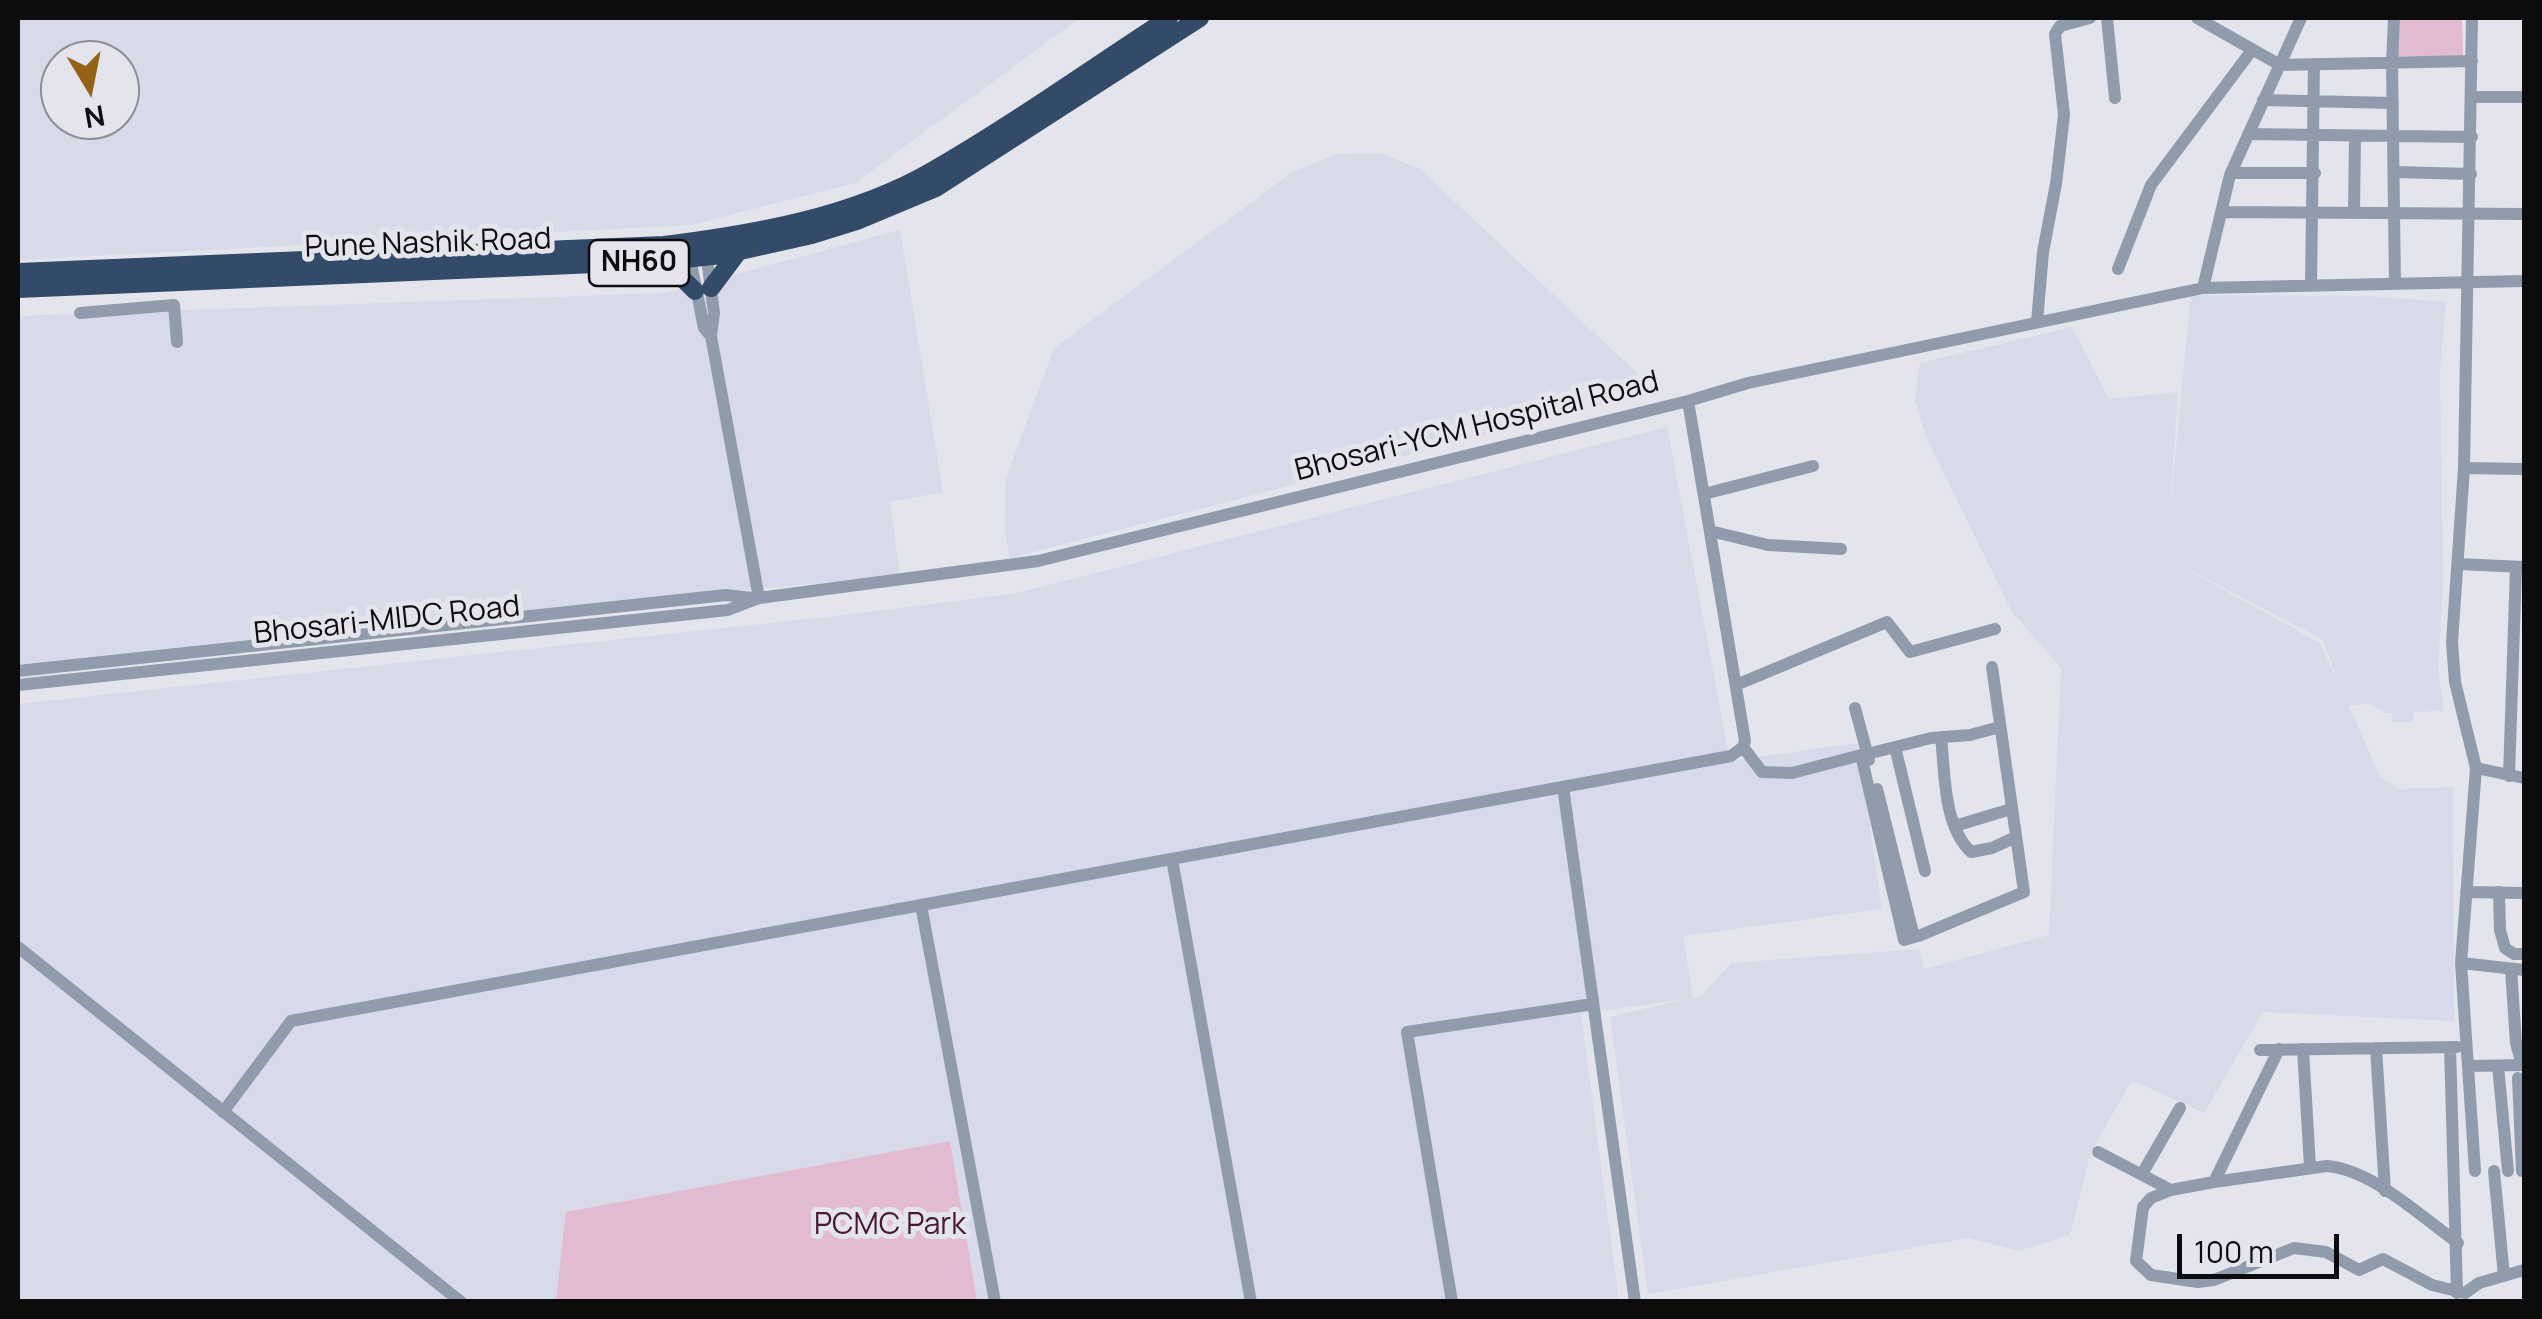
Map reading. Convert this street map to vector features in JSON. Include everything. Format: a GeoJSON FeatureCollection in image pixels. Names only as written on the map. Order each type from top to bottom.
{"type":"FeatureCollection","features":[{"type":"Feature","properties":{"kind":"highway","name":"Pune Nashik Road"},"geometry":{"type":"LineString","coordinates":[[18,290],[666,262],[697,249],[852,205],[928,173],[1169,18]]}},
{"type":"Feature","properties":{"kind":"highway","name":"Pune Nashik Road"},"geometry":{"type":"LineString","coordinates":[[18,272],[697,249],[738,252],[857,221],[936,188],[1200,18]]}},
{"type":"Feature","properties":{"kind":"highway"},"geometry":{"type":"LineString","coordinates":[[666,262],[703,289],[738,252]]}},
{"type":"Feature","properties":{"kind":"street"},"geometry":{"type":"LineString","coordinates":[[2037,322],[2043,252],[2064,114],[2055,34],[2060,26],[2090,18]]}},
{"type":"Feature","properties":{"kind":"street"},"geometry":{"type":"LineString","coordinates":[[2108,18],[2114,98]]}},
{"type":"Feature","properties":{"kind":"street"},"geometry":{"type":"LineString","coordinates":[[2197,18],[2280,65],[2472,61]]}},
{"type":"Feature","properties":{"kind":"street"},"geometry":{"type":"LineString","coordinates":[[2203,288],[2231,173],[2301,18]]}},
{"type":"Feature","properties":{"kind":"street"},"geometry":{"type":"LineString","coordinates":[[2394,18],[2396,284]]}},
{"type":"Feature","properties":{"kind":"street"},"geometry":{"type":"LineString","coordinates":[[2472,18],[2464,468],[2453,662],[2476,768],[2460,963],[2475,1171]]}},
{"type":"Feature","properties":{"kind":"street"},"geometry":{"type":"LineString","coordinates":[[2118,269],[2151,184],[2252,50]]}},
{"type":"Feature","properties":{"kind":"street"},"geometry":{"type":"LineString","coordinates":[[2311,286],[2314,64]]}},
{"type":"Feature","properties":{"kind":"street"},"geometry":{"type":"LineString","coordinates":[[2472,97],[2524,97]]}},
{"type":"Feature","properties":{"kind":"street"},"geometry":{"type":"LineString","coordinates":[[2262,100],[2393,103]]}},
{"type":"Feature","properties":{"kind":"street"},"geometry":{"type":"LineString","coordinates":[[2248,134],[2472,137]]}},
{"type":"Feature","properties":{"kind":"street"},"geometry":{"type":"LineString","coordinates":[[2354,213],[2355,136]]}},
{"type":"Feature","properties":{"kind":"street"},"geometry":{"type":"LineString","coordinates":[[2394,172],[2471,174]]}},
{"type":"Feature","properties":{"kind":"street"},"geometry":{"type":"LineString","coordinates":[[2231,173],[2315,173]]}},
{"type":"Feature","properties":{"kind":"street"},"geometry":{"type":"LineString","coordinates":[[2221,212],[2524,214]]}},
{"type":"Feature","properties":{"kind":"street"},"geometry":{"type":"LineString","coordinates":[[697,249],[704,328],[711,336],[759,598]]}},
{"type":"Feature","properties":{"kind":"street"},"geometry":{"type":"LineString","coordinates":[[2468,283],[2524,281]]}},
{"type":"Feature","properties":{"kind":"street","name":"Bhosari-YCM Hospital Road"},"geometry":{"type":"LineString","coordinates":[[759,598],[1038,561],[1748,383],[2203,288],[2468,283]]}},
{"type":"Feature","properties":{"kind":"street"},"geometry":{"type":"LineString","coordinates":[[80,313],[174,305],[177,342]]}},
{"type":"Feature","properties":{"kind":"street"},"geometry":{"type":"LineString","coordinates":[[224,1112],[292,1021],[1726,758],[1742,748],[1745,740],[1688,401]]}},
{"type":"Feature","properties":{"kind":"street"},"geometry":{"type":"LineString","coordinates":[[1704,494],[1812,466]]}},
{"type":"Feature","properties":{"kind":"street"},"geometry":{"type":"LineString","coordinates":[[2464,468],[2524,469]]}},
{"type":"Feature","properties":{"kind":"street"},"geometry":{"type":"LineString","coordinates":[[1710,531],[1768,544],[1841,549]]}},
{"type":"Feature","properties":{"kind":"street"},"geometry":{"type":"LineString","coordinates":[[2458,564],[2520,567],[2509,776]]}},
{"type":"Feature","properties":{"kind":"street","name":"Bhosari-MIDC Road"},"geometry":{"type":"LineString","coordinates":[[18,671],[726,595],[759,598]]}},
{"type":"Feature","properties":{"kind":"street","name":"Bhosari-MIDC Road"},"geometry":{"type":"LineString","coordinates":[[18,686],[728,610],[759,598]]}},
{"type":"Feature","properties":{"kind":"street"},"geometry":{"type":"LineString","coordinates":[[1736,686],[1887,622],[1910,652],[1995,629]]}},
{"type":"Feature","properties":{"kind":"street"},"geometry":{"type":"LineString","coordinates":[[1852,709],[1904,940],[2024,892],[1992,667]]}},
{"type":"Feature","properties":{"kind":"street"},"geometry":{"type":"LineString","coordinates":[[1742,748],[1762,772],[1792,772],[2000,727]]}},
{"type":"Feature","properties":{"kind":"street"},"geometry":{"type":"LineString","coordinates":[[1941,737],[1958,839],[1970,852],[1992,848],[2016,837]]}},
{"type":"Feature","properties":{"kind":"street"},"geometry":{"type":"LineString","coordinates":[[1896,747],[1925,871]]}},
{"type":"Feature","properties":{"kind":"street"},"geometry":{"type":"LineString","coordinates":[[2476,768],[2524,778]]}},
{"type":"Feature","properties":{"kind":"street"},"geometry":{"type":"LineString","coordinates":[[1563,788],[1636,1302]]}},
{"type":"Feature","properties":{"kind":"street"},"geometry":{"type":"LineString","coordinates":[[1955,826],[2011,809]]}},
{"type":"Feature","properties":{"kind":"street"},"geometry":{"type":"LineString","coordinates":[[1172,859],[1251,1302]]}},
{"type":"Feature","properties":{"kind":"street"},"geometry":{"type":"LineString","coordinates":[[2466,892],[2524,893]]}},
{"type":"Feature","properties":{"kind":"street"},"geometry":{"type":"LineString","coordinates":[[2500,892],[2504,948],[2524,954]]}},
{"type":"Feature","properties":{"kind":"street"},"geometry":{"type":"LineString","coordinates":[[921,905],[995,1302]]}},
{"type":"Feature","properties":{"kind":"street"},"geometry":{"type":"LineString","coordinates":[[18,947],[461,1302]]}},
{"type":"Feature","properties":{"kind":"street"},"geometry":{"type":"LineString","coordinates":[[2460,963],[2518,970],[2516,1043],[2521,1070],[2504,1276]]}},
{"type":"Feature","properties":{"kind":"street"},"geometry":{"type":"LineString","coordinates":[[1452,1302],[1407,1032],[1594,1004]]}},
{"type":"Feature","properties":{"kind":"street"},"geometry":{"type":"LineString","coordinates":[[2260,1050],[2468,1047]]}},
{"type":"Feature","properties":{"kind":"street"},"geometry":{"type":"LineString","coordinates":[[2376,1048],[2385,1191]]}},
{"type":"Feature","properties":{"kind":"street"},"geometry":{"type":"LineString","coordinates":[[2450,1048],[2461,1296]]}},
{"type":"Feature","properties":{"kind":"street"},"geometry":{"type":"LineString","coordinates":[[2303,1049],[2310,1167]]}},
{"type":"Feature","properties":{"kind":"street"},"geometry":{"type":"LineString","coordinates":[[2214,1182],[2279,1050]]}},
{"type":"Feature","properties":{"kind":"street"},"geometry":{"type":"LineString","coordinates":[[2469,1066],[2521,1070]]}},
{"type":"Feature","properties":{"kind":"street"},"geometry":{"type":"LineString","coordinates":[[2498,1066],[2512,1171]]}},
{"type":"Feature","properties":{"kind":"street"},"geometry":{"type":"LineString","coordinates":[[2142,1174],[2180,1108]]}},
{"type":"Feature","properties":{"kind":"street"},"geometry":{"type":"LineString","coordinates":[[2098,1152],[2171,1190]]}},
{"type":"Feature","properties":{"kind":"street"},"geometry":{"type":"LineString","coordinates":[[2458,1242],[2372,1179],[2342,1168],[2310,1167],[2171,1190],[2151,1198],[2142,1207],[2135,1256],[2151,1275],[2198,1282],[2214,1280],[2294,1248],[2326,1252],[2358,1270],[2384,1259],[2461,1296]]}},
{"type":"Feature","properties":{"kind":"street"},"geometry":{"type":"LineString","coordinates":[[2455,1171],[2512,1171]]}},
{"type":"Feature","properties":{"kind":"street"},"geometry":{"type":"LineString","coordinates":[[2461,1296],[2479,1284],[2522,1272]]}},
{"type":"Feature","properties":{"kind":"shaded area"},"geometry":{"type":"Polygon","coordinates":[[[18,18],[1080,18],[855,183],[691,225],[18,260],[18,18]]]}},
{"type":"Feature","properties":{"kind":"shaded area"},"geometry":{"type":"Polygon","coordinates":[[[1380,153],[1420,169],[1656,391],[1010,558],[1005,534],[1006,478],[1054,348],[1291,173],[1336,154],[1380,153]]]}},
{"type":"Feature","properties":{"kind":"shaded area"},"geometry":{"type":"Polygon","coordinates":[[[900,230],[943,492],[890,502],[900,575],[441,620],[18,668],[18,316],[666,293],[900,230]]]}},
{"type":"Feature","properties":{"kind":"shaded area"},"geometry":{"type":"Polygon","coordinates":[[[2191,295],[2368,296],[2446,302],[2440,371],[2443,582],[2438,667],[2444,711],[2414,712],[2413,722],[2393,722],[2392,713],[2368,703],[2349,706],[2380,777],[2399,789],[2453,787],[2454,1021],[2263,1012],[2204,1113],[2132,1080],[2091,1152],[2070,1235],[2019,1251],[1969,1238],[1648,1294],[1610,1017],[1684,999],[1581,1014],[1619,1301],[18,1301],[18,704],[1017,593],[1667,427],[1730,761],[1857,743],[1882,909],[1683,936],[1693,998],[1701,996],[1731,963],[1919,949],[1924,969],[2049,935],[2061,668],[2012,612],[1926,437],[1915,400],[1920,363],[2072,327],[2109,399],[2178,392],[2169,521],[2191,295]],[[2165,557],[2320,643],[2338,681],[2323,640],[2165,557]]]}},
{"type":"Feature","properties":{"kind":"green space"},"geometry":{"type":"Polygon","coordinates":[[[2398,18],[2462,18],[2463,56],[2398,56],[2398,18]]]}},
{"type":"Feature","properties":{"kind":"green space","name":"PCMC Park"},"geometry":{"type":"Polygon","coordinates":[[[950,1141],[977,1301],[556,1301],[566,1212],[950,1141]]]}}]}
